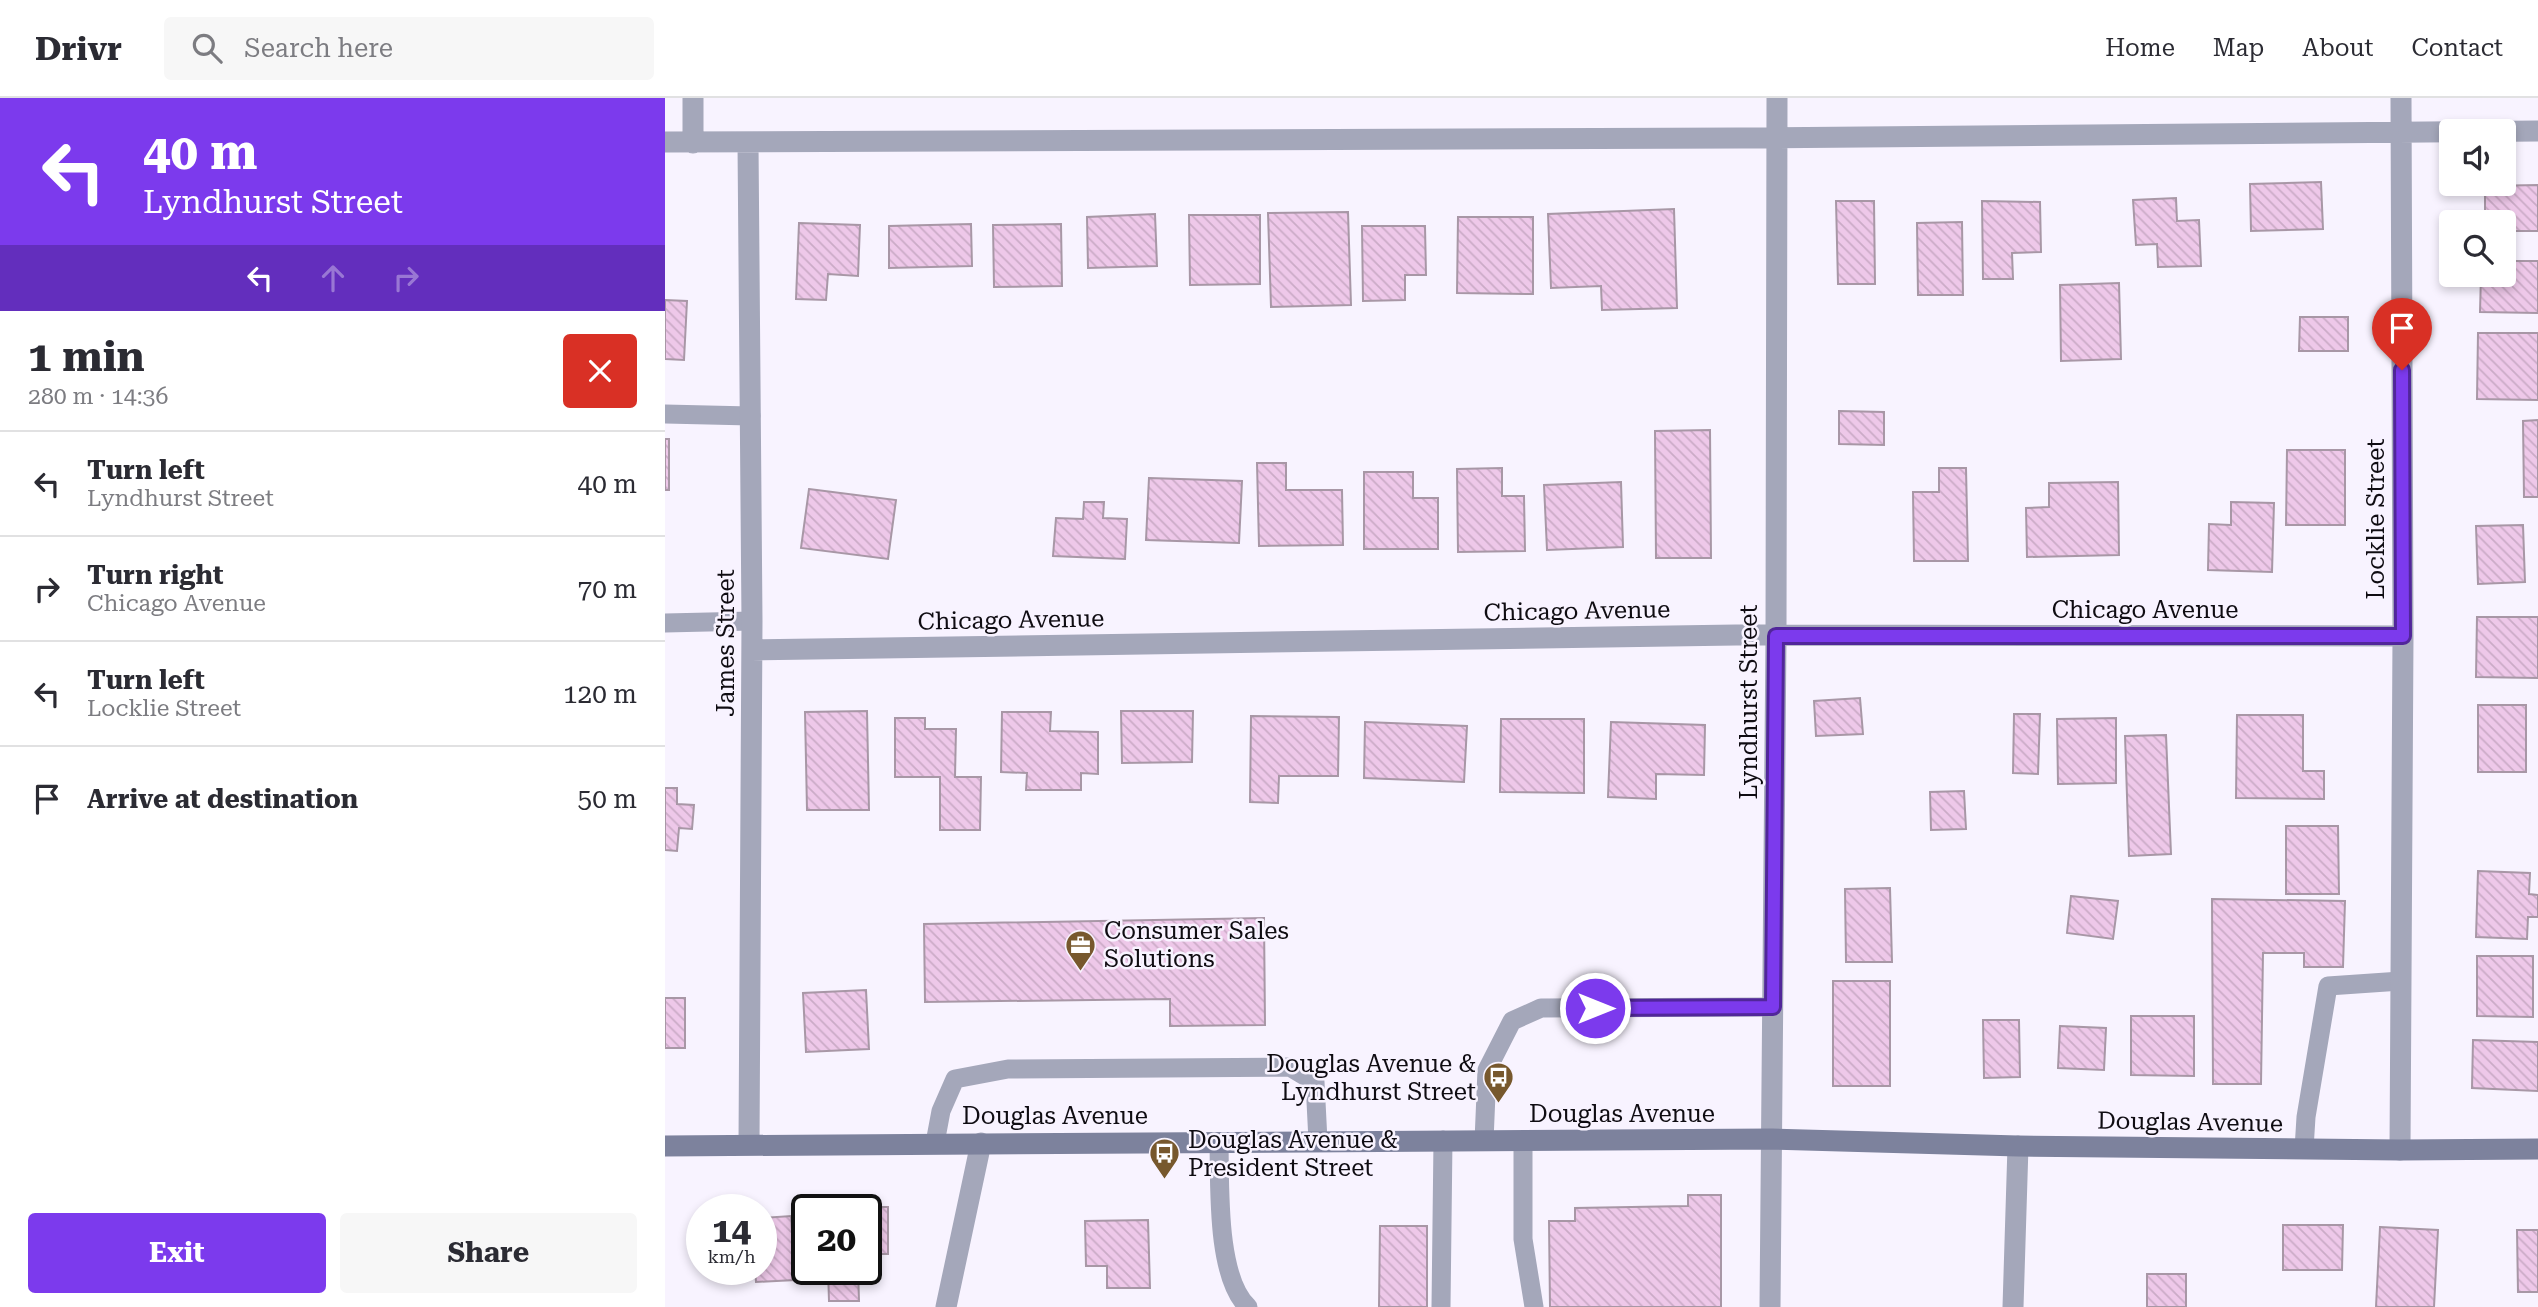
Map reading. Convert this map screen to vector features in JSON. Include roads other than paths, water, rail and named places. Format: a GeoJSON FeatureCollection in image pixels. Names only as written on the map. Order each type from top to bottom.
{"type":"FeatureCollection","features":[{"type":"Feature","properties":{"kind":"street"},"geometry":{"type":"LineString","coordinates":[[693,98],[693,143]]}},
{"type":"Feature","properties":{"kind":"street","name":"Lyndhurst Street"},"geometry":{"type":"LineString","coordinates":[[1770,1307],[1776,636],[1777,98]]}},
{"type":"Feature","properties":{"kind":"street","name":"Locklie Street"},"geometry":{"type":"LineString","coordinates":[[2400,1150],[2403,636],[2401,98]]}},
{"type":"Feature","properties":{"kind":"street"},"geometry":{"type":"LineString","coordinates":[[665,142],[1777,138],[2538,131]]}},
{"type":"Feature","properties":{"kind":"street","name":"James Street"},"geometry":{"type":"LineString","coordinates":[[748,143],[753,621],[749,1144]]}},
{"type":"Feature","properties":{"kind":"street","name":"Chicago Avenue"},"geometry":{"type":"LineString","coordinates":[[753,650],[1776,636],[2403,636]]}},
{"type":"Feature","properties":{"kind":"street","name":"Douglas Avenue"},"geometry":{"type":"LineString","coordinates":[[665,1146],[1772,1139],[2018,1146],[2538,1149]]}},
{"type":"Feature","properties":{"kind":"street"},"geometry":{"type":"LineString","coordinates":[[946,1307],[981,1143]]}},
{"type":"Feature","properties":{"kind":"street"},"geometry":{"type":"LineString","coordinates":[[2013,1307],[2018,1146]]}},
{"type":"Feature","properties":{"kind":"lane"},"geometry":{"type":"LineString","coordinates":[[665,414],[751,416]]}},
{"type":"Feature","properties":{"kind":"lane"},"geometry":{"type":"LineString","coordinates":[[665,623],[753,621]]}},
{"type":"Feature","properties":{"kind":"lane"},"geometry":{"type":"LineString","coordinates":[[2304,1149],[2306,1116],[2328,986],[2401,981]]}},
{"type":"Feature","properties":{"kind":"lane"},"geometry":{"type":"LineString","coordinates":[[1484,1141],[1487,1070],[1512,1021],[1531,1012],[1541,1008],[1773,1007]]}},
{"type":"Feature","properties":{"kind":"lane"},"geometry":{"type":"LineString","coordinates":[[935,1143],[941,1111],[955,1079],[1008,1069],[1277,1067],[1290,1067],[1315,1082],[1318,1141]]}},
{"type":"Feature","properties":{"kind":"lane"},"geometry":{"type":"LineString","coordinates":[[1441,1307],[1443,1140]]}},
{"type":"Feature","properties":{"kind":"lane"},"geometry":{"type":"LineString","coordinates":[[1523,1141],[1523,1239],[1534,1307]]}},
{"type":"Feature","properties":{"kind":"lane"},"geometry":{"type":"LineString","coordinates":[[1219,1142],[1224,1247],[1237,1297],[1248,1307]]}},
{"type":"Feature","properties":{"kind":"place","name":"Consumer Sales Solutions"},"geometry":{"type":"Point","coordinates":[1081,972]}},
{"type":"Feature","properties":{"kind":"place","name":"Douglas Avenue & Lyndhurst Street"},"geometry":{"type":"Point","coordinates":[1499,1105]}},
{"type":"Feature","properties":{"kind":"place","name":"Douglas Avenue & President Street"},"geometry":{"type":"Point","coordinates":[1165,1181]}}]}
